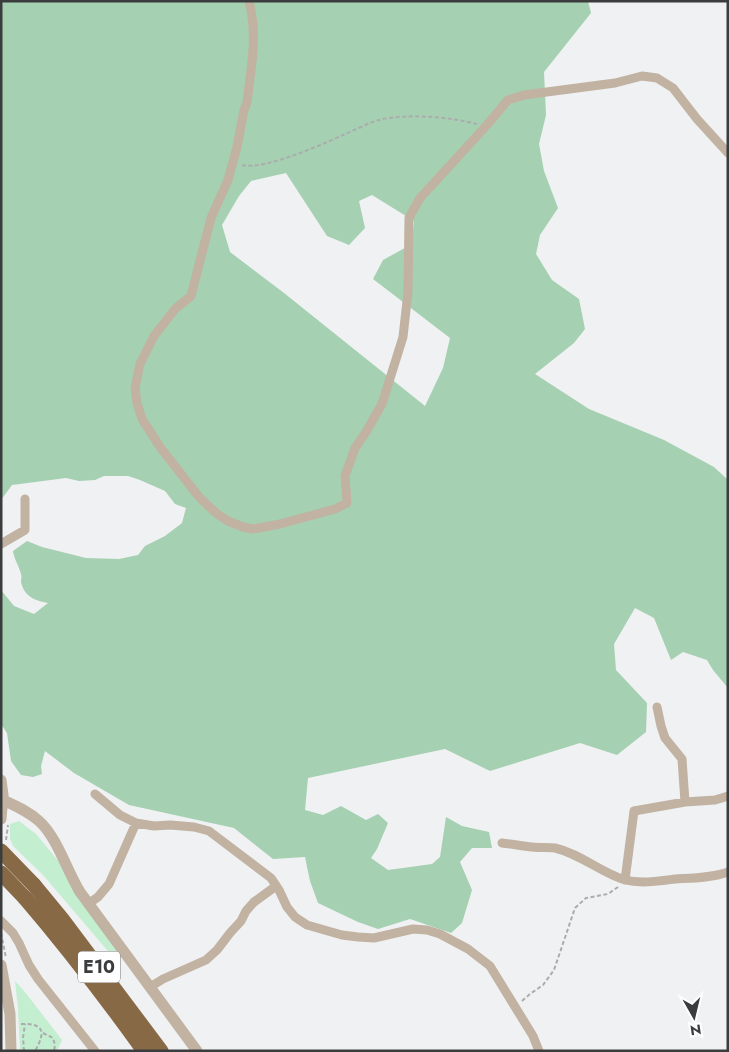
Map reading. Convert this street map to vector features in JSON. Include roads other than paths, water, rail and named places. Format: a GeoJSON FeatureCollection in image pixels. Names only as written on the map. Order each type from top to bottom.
{"type":"FeatureCollection","features":[{"type":"Feature","properties":{"kind":"highway","name":"E10"},"geometry":{"type":"LineString","coordinates":[[1,851],[34,885],[68,926],[161,1051]]}},
{"type":"Feature","properties":{"kind":"highway","name":"E10"},"geometry":{"type":"LineString","coordinates":[[1,873],[62,942],[144,1051]]}},
{"type":"Feature","properties":{"kind":"street"},"geometry":{"type":"LineString","coordinates":[[250,1],[254,48],[247,102],[228,180],[211,218],[191,296],[175,309],[154,336],[140,364],[135,388],[142,418],[160,447],[199,497],[228,522],[242,527],[253,529],[280,524],[335,509],[347,503],[345,476],[355,448],[382,404],[403,337],[408,292],[409,218],[420,198],[488,125],[508,100],[524,95],[615,83],[642,76],[657,78],[673,88],[697,119],[728,153]]}},
{"type":"Feature","properties":{"kind":"street"},"geometry":{"type":"LineString","coordinates":[[1,544],[25,530],[25,499]]}},
{"type":"Feature","properties":{"kind":"street"},"geometry":{"type":"LineString","coordinates":[[657,706],[661,726],[666,738],[682,759],[685,802]]}},
{"type":"Feature","properties":{"kind":"street"},"geometry":{"type":"LineString","coordinates":[[1,780],[1,818]]}},
{"type":"Feature","properties":{"kind":"street"},"geometry":{"type":"LineString","coordinates":[[95,794],[120,815],[136,823],[154,826],[194,827],[209,831],[270,878],[287,907],[295,917],[307,925],[342,935],[374,938],[412,929],[427,930],[440,934],[468,949],[490,966],[533,1036],[539,1051]]}},
{"type":"Feature","properties":{"kind":"street"},"geometry":{"type":"LineString","coordinates":[[625,880],[634,811],[685,802],[715,800],[728,796]]}},
{"type":"Feature","properties":{"kind":"street"},"geometry":{"type":"LineString","coordinates":[[2,799],[27,812],[44,825],[88,904],[197,1051]]}},
{"type":"Feature","properties":{"kind":"street"},"geometry":{"type":"LineString","coordinates":[[88,904],[98,897],[109,884],[136,823]]}},
{"type":"Feature","properties":{"kind":"street"},"geometry":{"type":"LineString","coordinates":[[502,843],[555,848],[581,858],[610,874],[625,880],[640,882],[705,877],[728,872]]}},
{"type":"Feature","properties":{"kind":"street"},"geometry":{"type":"LineString","coordinates":[[150,987],[163,979],[206,960],[217,950],[241,921],[246,911],[254,902],[276,886]]}},
{"type":"Feature","properties":{"kind":"street"},"geometry":{"type":"LineString","coordinates":[[1,921],[19,943],[38,979],[95,1051]]}},
{"type":"Feature","properties":{"kind":"street"},"geometry":{"type":"LineString","coordinates":[[1,964],[8,1005],[8,1045]]}}]}
